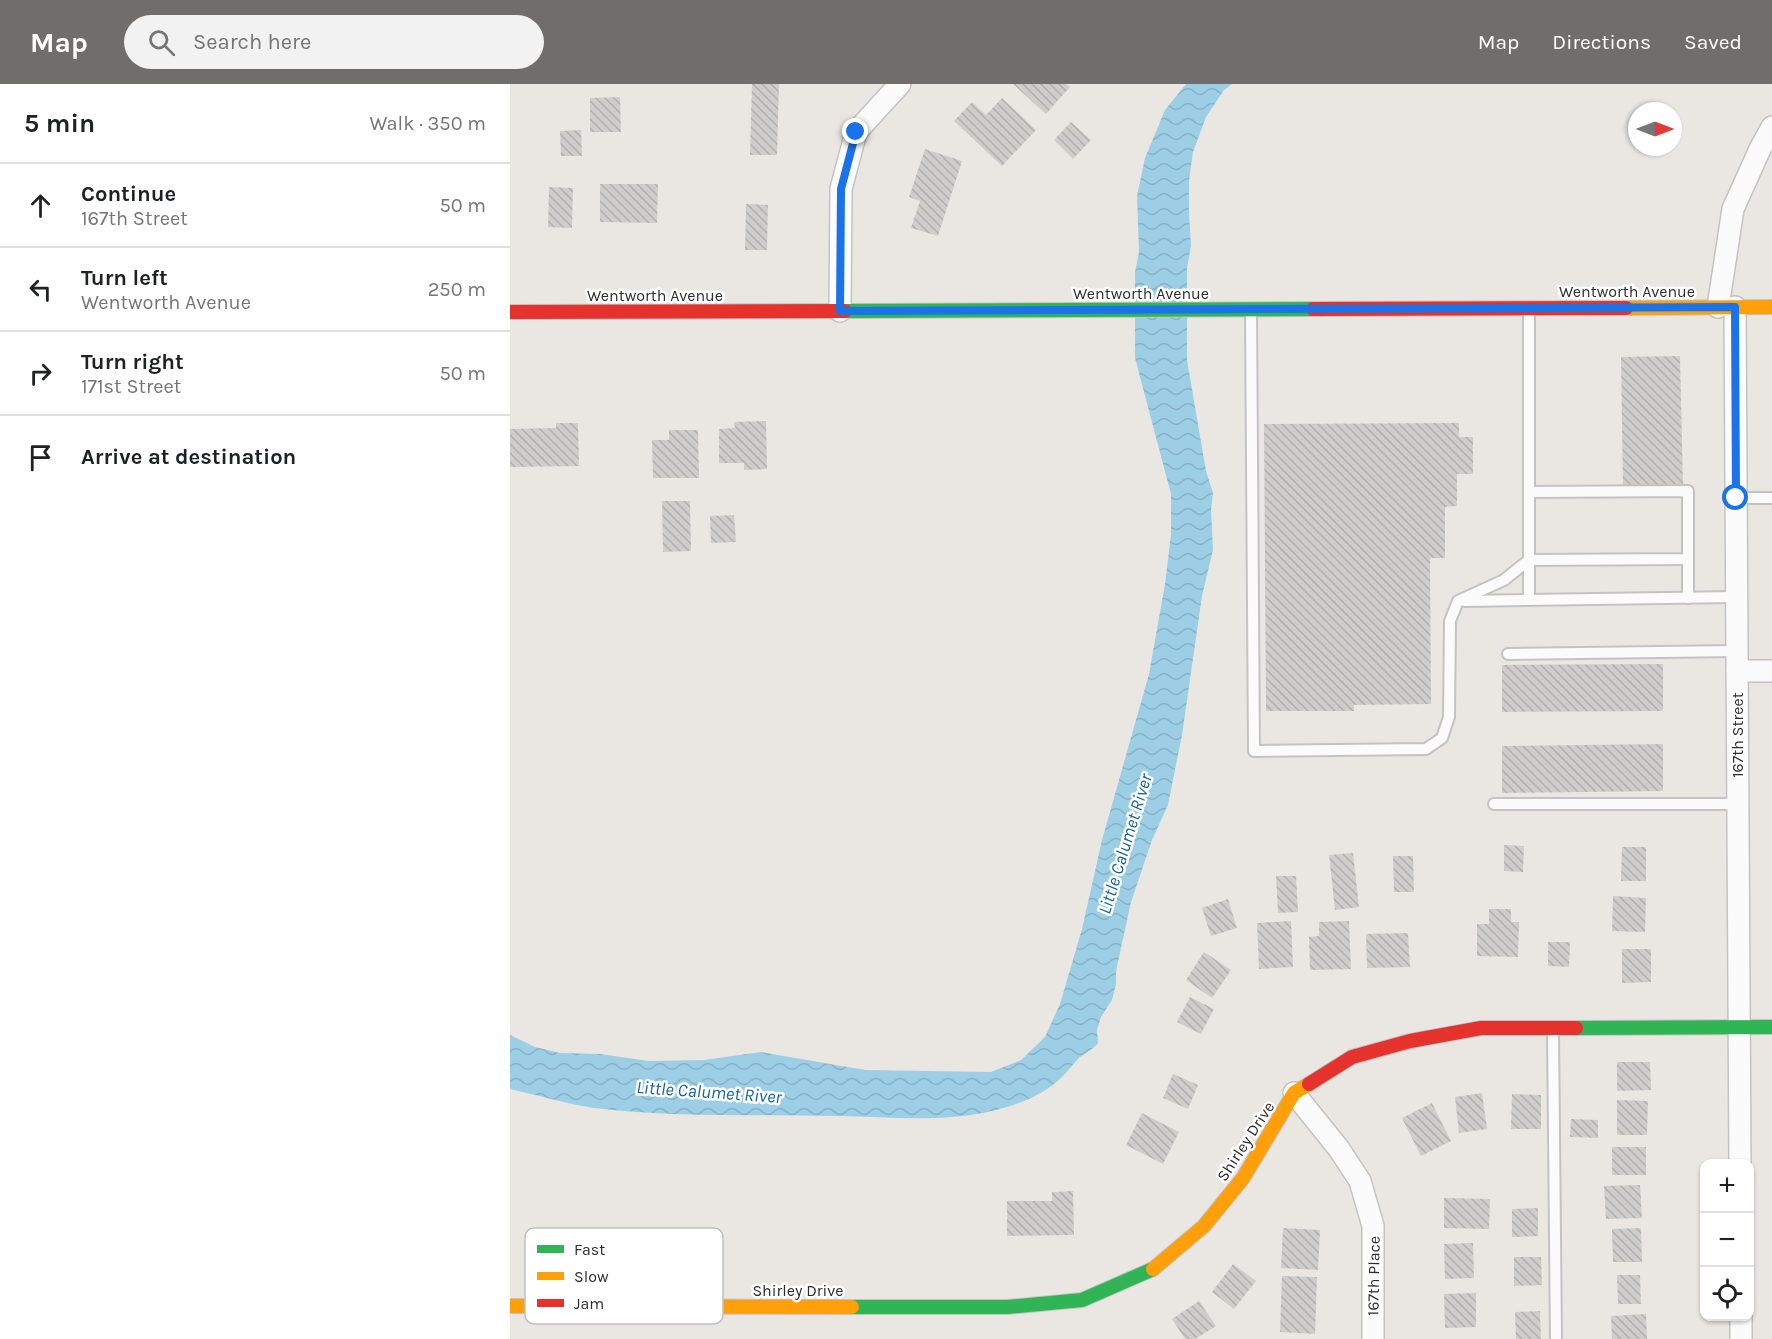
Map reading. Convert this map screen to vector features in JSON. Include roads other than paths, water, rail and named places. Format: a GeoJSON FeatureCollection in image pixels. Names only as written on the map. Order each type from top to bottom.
{"type":"FeatureCollection","features":[{"type":"Feature","properties":{"kind":"street"},"geometry":{"type":"LineString","coordinates":[[840,311],[841,189],[856,132],[900,84]]}},
{"type":"Feature","properties":{"kind":"street","name":"167th Street"},"geometry":{"type":"LineString","coordinates":[[1740,1159],[1736,498],[1726,307],[1733,209],[1772,127]]}},
{"type":"Feature","properties":{"kind":"street","name":"Wentworth Avenue"},"geometry":{"type":"LineString","coordinates":[[510,312],[1772,307]]}},
{"type":"Feature","properties":{"kind":"street"},"geometry":{"type":"LineString","coordinates":[[1737,661],[1772,671]]}},
{"type":"Feature","properties":{"kind":"street","name":"Shirley Drive"},"geometry":{"type":"LineString","coordinates":[[723,1306],[1007,1307],[1082,1300],[1151,1270],[1203,1226],[1243,1178],[1294,1093],[1352,1057],[1410,1041],[1481,1028],[1772,1027]]}},
{"type":"Feature","properties":{"kind":"street","name":"167th Place"},"geometry":{"type":"LineString","coordinates":[[1294,1093],[1339,1149],[1360,1181],[1373,1226],[1372,1339]]}},
{"type":"Feature","properties":{"kind":"street","name":"Shirley Drive"},"geometry":{"type":"LineString","coordinates":[[510,1306],[525,1306]]}},
{"type":"Feature","properties":{"kind":"street"},"geometry":{"type":"LineString","coordinates":[[1741,1321],[1741,1339]]}},
{"type":"Feature","properties":{"kind":"lane"},"geometry":{"type":"LineString","coordinates":[[1529,308],[1529,600]]}},
{"type":"Feature","properties":{"kind":"lane"},"geometry":{"type":"LineString","coordinates":[[1251,309],[1254,751],[1426,749],[1442,738],[1449,717],[1450,621],[1458,601],[1504,580],[1529,560],[1688,559]]}},
{"type":"Feature","properties":{"kind":"lane"},"geometry":{"type":"LineString","coordinates":[[1529,492],[1688,491],[1688,597]]}},
{"type":"Feature","properties":{"kind":"lane"},"geometry":{"type":"LineString","coordinates":[[1736,498],[1772,498]]}},
{"type":"Feature","properties":{"kind":"lane"},"geometry":{"type":"LineString","coordinates":[[1458,601],[1736,597]]}},
{"type":"Feature","properties":{"kind":"lane"},"geometry":{"type":"LineString","coordinates":[[1509,654],[1737,661]]}},
{"type":"Feature","properties":{"kind":"lane"},"geometry":{"type":"LineString","coordinates":[[1494,804],[1738,804]]}},
{"type":"Feature","properties":{"kind":"lane"},"geometry":{"type":"LineString","coordinates":[[1553,1027],[1556,1339]]}},
{"type":"Feature","properties":{"kind":"water","name":"Little Calumet River"},"geometry":{"type":"Polygon","coordinates":[[[1186,84],[1232,84],[1224,90],[1206,117],[1193,152],[1189,181],[1191,246],[1187,268],[1187,360],[1206,471],[1213,493],[1211,510],[1213,550],[1202,596],[1182,735],[1168,805],[1152,840],[1131,902],[1116,971],[1116,984],[1112,1000],[1101,1017],[1097,1030],[1098,1043],[1080,1057],[1056,1082],[1036,1095],[1014,1105],[986,1112],[944,1118],[717,1115],[625,1111],[562,1102],[510,1089],[510,1035],[535,1047],[560,1053],[600,1054],[649,1061],[704,1060],[761,1052],[865,1070],[991,1072],[1021,1060],[1045,1037],[1060,1004],[1082,929],[1102,840],[1149,674],[1165,584],[1171,535],[1171,494],[1135,358],[1135,272],[1139,252],[1137,196],[1145,158],[1165,110],[1186,84]]]}}]}
